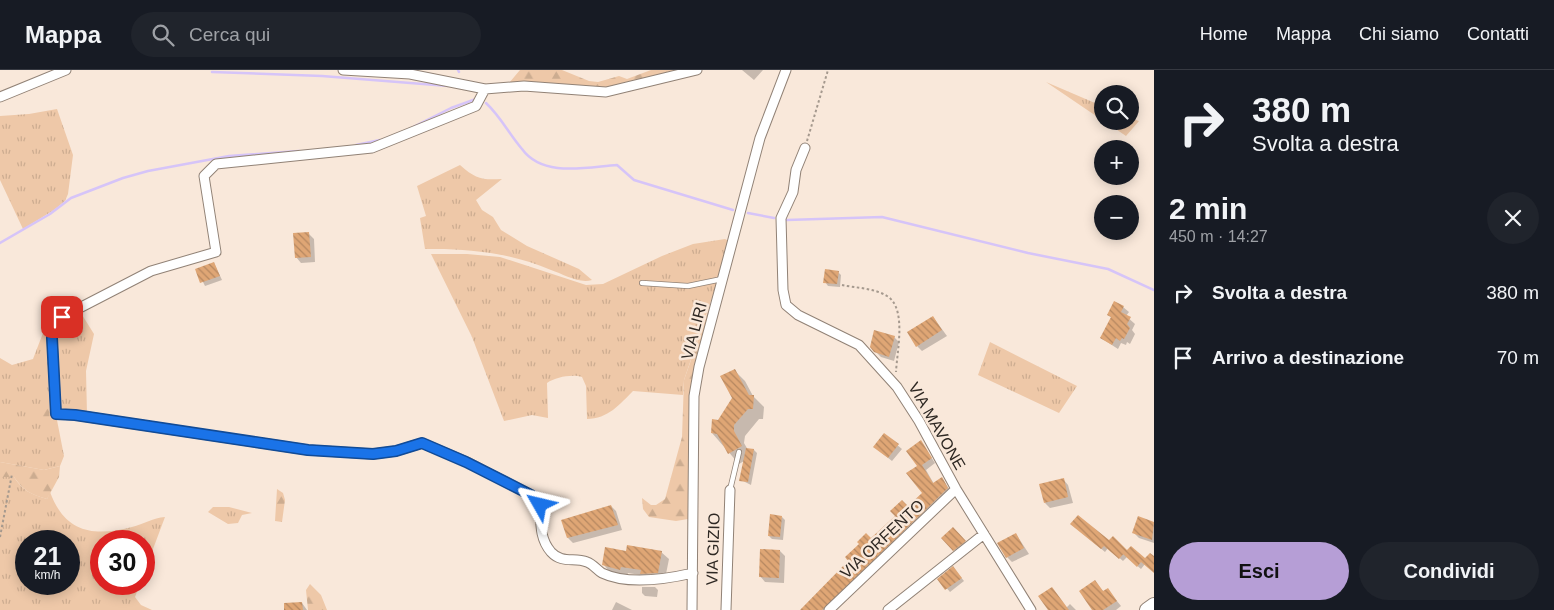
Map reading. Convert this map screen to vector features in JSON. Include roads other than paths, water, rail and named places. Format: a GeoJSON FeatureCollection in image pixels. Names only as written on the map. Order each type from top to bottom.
{"type":"FeatureCollection","features":[{"type":"Feature","properties":{"kind":"main road"},"geometry":{"type":"LineString","coordinates":[[1147,610],[1154,605]]}},
{"type":"Feature","properties":{"kind":"street"},"geometry":{"type":"LineString","coordinates":[[0,98],[66,70]]}},
{"type":"Feature","properties":{"kind":"street"},"geometry":{"type":"LineString","coordinates":[[343,70],[410,74],[485,89],[524,86],[606,92],[697,70]]}},
{"type":"Feature","properties":{"kind":"street","name":"VIA LIRI"},"geometry":{"type":"LineString","coordinates":[[692,610],[694,396],[699,367],[760,138],[786,70]]}},
{"type":"Feature","properties":{"kind":"street"},"geometry":{"type":"LineString","coordinates":[[485,89],[476,106],[372,148],[216,164],[210,167],[204,176],[216,252],[151,271],[62,317],[54,326],[52,338],[56,414],[75,415],[308,450],[373,454],[396,451],[422,443],[466,462],[531,495],[540,505],[540,528],[547,547],[560,558],[588,562],[603,573],[627,578],[652,580],[693,573]]}},
{"type":"Feature","properties":{"kind":"street","name":"VIA MAVONE"},"geometry":{"type":"LineString","coordinates":[[805,148],[796,170],[792,192],[781,218],[783,290],[786,305],[798,315],[859,346],[896,385],[919,421],[956,489],[1031,610]]}},
{"type":"Feature","properties":{"kind":"street","name":"VIA ORFENTO"},"geometry":{"type":"LineString","coordinates":[[829,610],[956,489]]}},
{"type":"Feature","properties":{"kind":"street","name":"VIA GIZIO"},"geometry":{"type":"LineString","coordinates":[[726,610],[730,490]]}},
{"type":"Feature","properties":{"kind":"street"},"geometry":{"type":"LineString","coordinates":[[888,610],[984,534]]}},
{"type":"Feature","properties":{"kind":"lane"},"geometry":{"type":"LineString","coordinates":[[642,283],[688,286],[723,279]]}},
{"type":"Feature","properties":{"kind":"lane"},"geometry":{"type":"LineString","coordinates":[[730,490],[739,452]]}},
{"type":"Feature","properties":{"kind":"waterway"},"geometry":{"type":"LineString","coordinates":[[212,72],[322,76],[448,86]]}},
{"type":"Feature","properties":{"kind":"waterway"},"geometry":{"type":"LineString","coordinates":[[413,127],[451,108],[476,99]]}},
{"type":"Feature","properties":{"kind":"waterway"},"geometry":{"type":"LineString","coordinates":[[486,103],[522,149],[541,164],[566,169],[617,165],[634,180],[733,210]]}},
{"type":"Feature","properties":{"kind":"waterway"},"geometry":{"type":"LineString","coordinates":[[356,145],[380,140]]}},
{"type":"Feature","properties":{"kind":"waterway"},"geometry":{"type":"LineString","coordinates":[[0,243],[50,214],[71,198],[123,178],[148,171],[229,156],[299,151]]}},
{"type":"Feature","properties":{"kind":"waterway"},"geometry":{"type":"LineString","coordinates":[[748,213],[774,218]]}},
{"type":"Feature","properties":{"kind":"waterway"},"geometry":{"type":"LineString","coordinates":[[787,220],[882,217],[1028,253],[1108,269],[1154,290]]}}]}
